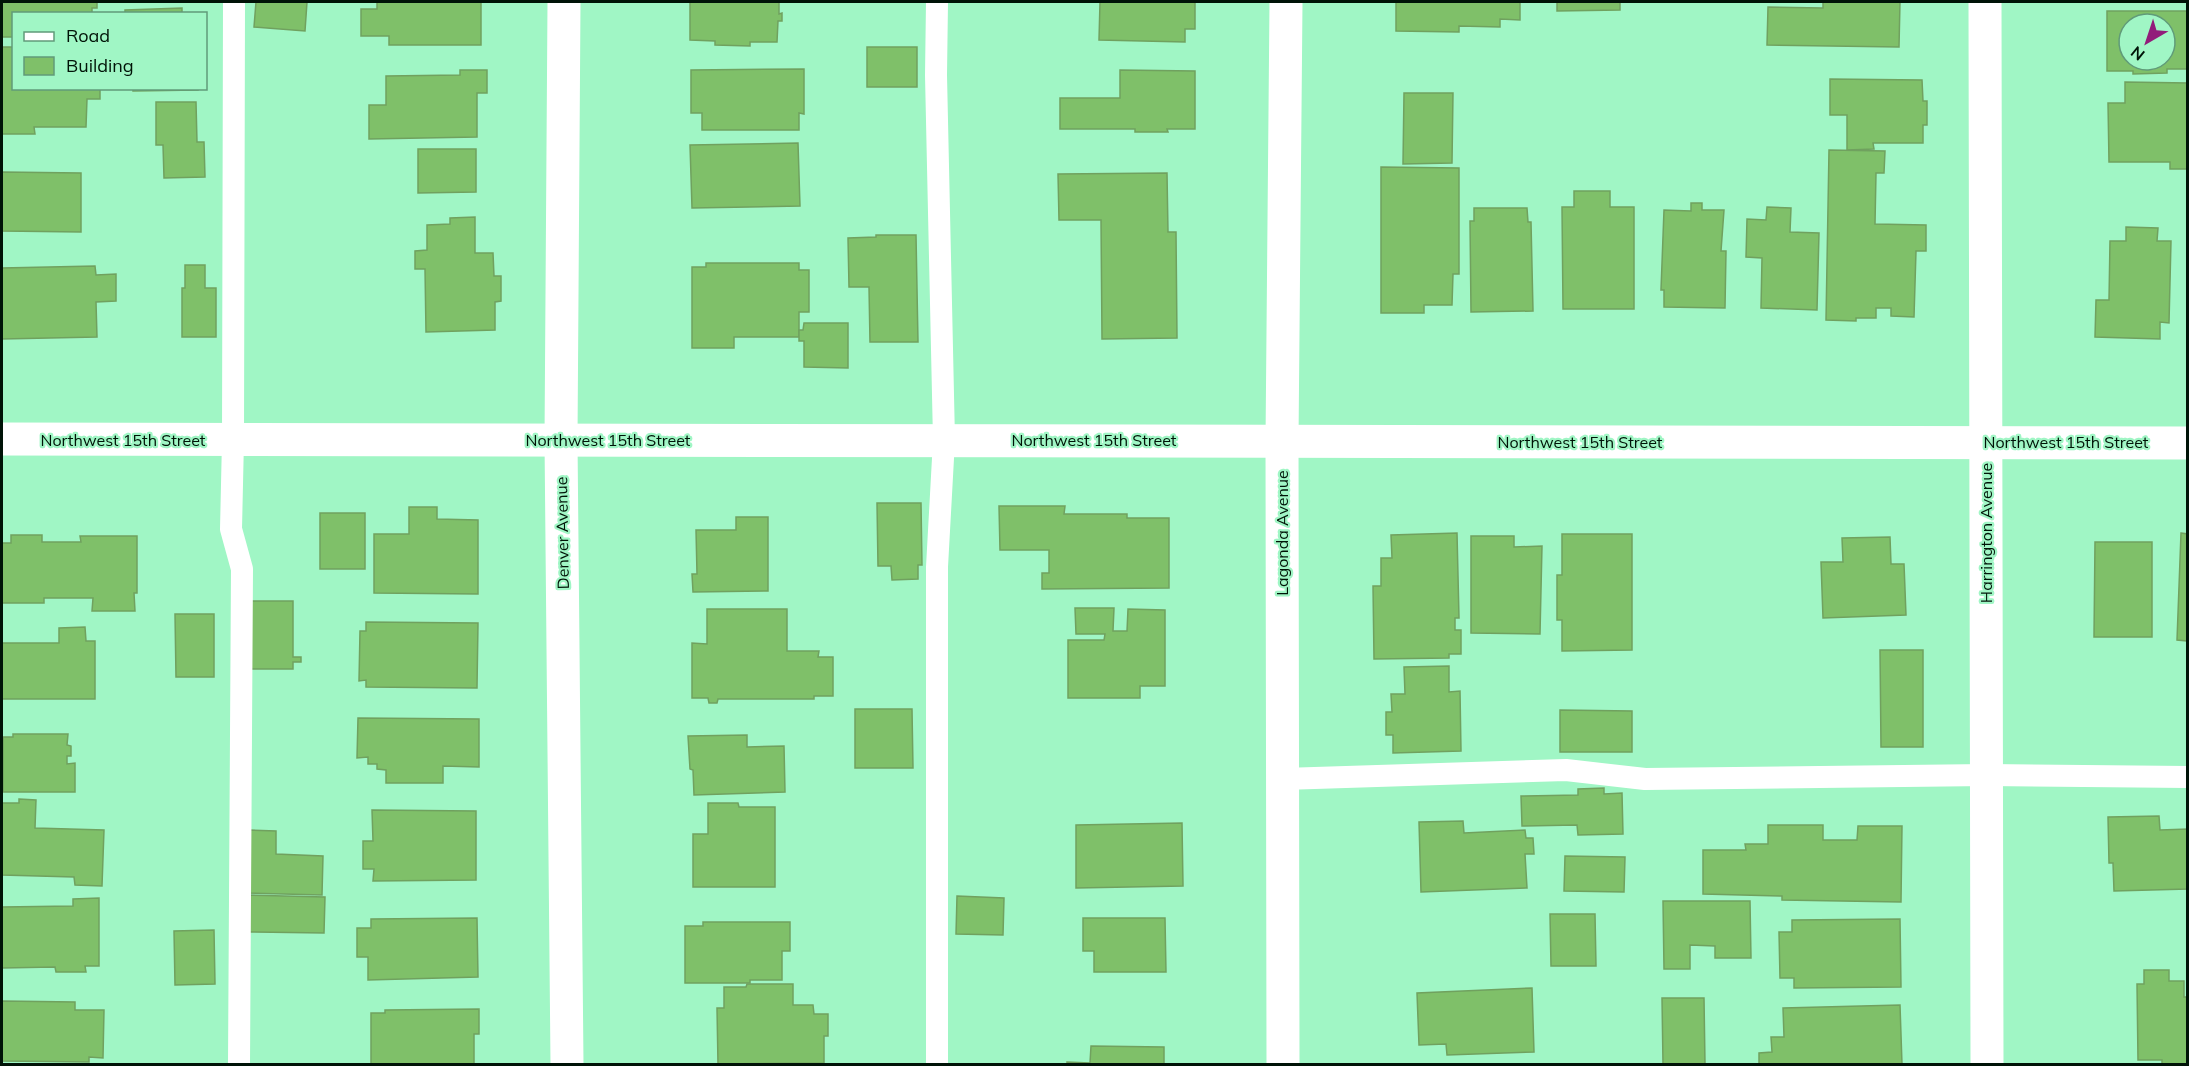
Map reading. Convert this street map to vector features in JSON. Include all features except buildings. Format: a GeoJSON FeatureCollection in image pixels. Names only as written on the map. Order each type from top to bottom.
{"type":"FeatureCollection","features":[{"type":"Feature","properties":{"kind":"street","name":"Denver Avenue"},"geometry":{"type":"LineString","coordinates":[[564,2],[561,440],[567,1065]]}},
{"type":"Feature","properties":{"kind":"street","name":"Lagonda Avenue"},"geometry":{"type":"LineString","coordinates":[[1283,1065],[1282,441],[1286,2]]}},
{"type":"Feature","properties":{"kind":"street","name":"Harrington Avenue"},"geometry":{"type":"LineString","coordinates":[[1985,2],[1987,1065]]}},
{"type":"Feature","properties":{"kind":"street","name":"Northwest 15th Street"},"geometry":{"type":"LineString","coordinates":[[2,439],[2187,443]]}},
{"type":"Feature","properties":{"kind":"lane"},"geometry":{"type":"LineString","coordinates":[[234,2],[231,529],[242,569],[239,1065]]}},
{"type":"Feature","properties":{"kind":"lane"},"geometry":{"type":"LineString","coordinates":[[937,2],[936,75],[944,440],[937,567],[937,1065]]}},
{"type":"Feature","properties":{"kind":"lane"},"geometry":{"type":"LineString","coordinates":[[1283,779],[1566,770],[1645,779],[1987,775],[2187,777]]}}]}
